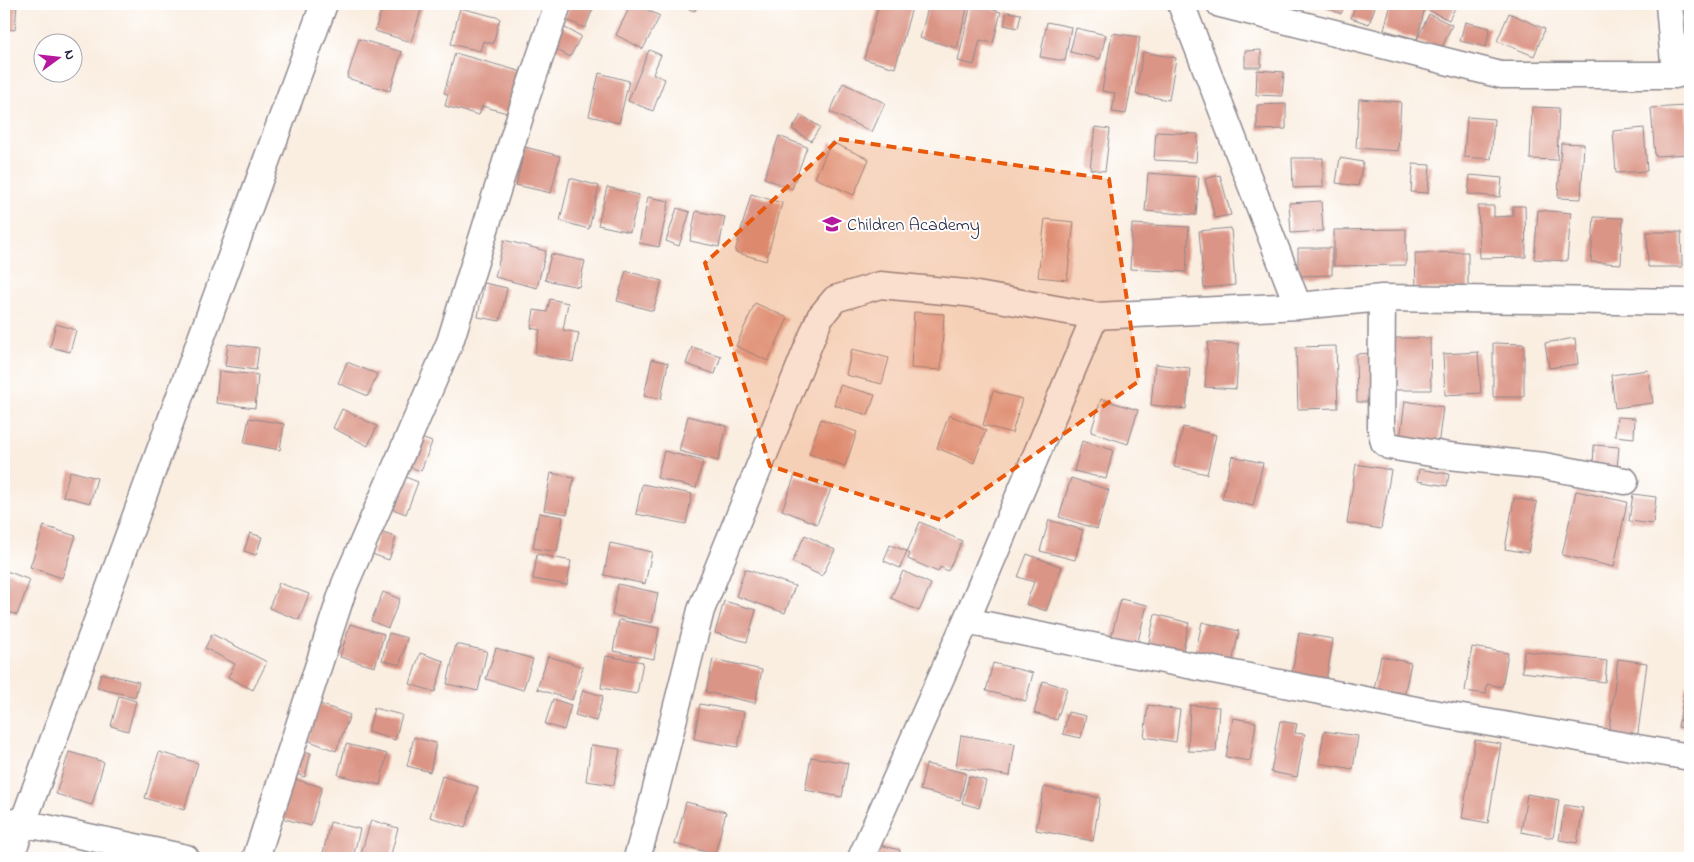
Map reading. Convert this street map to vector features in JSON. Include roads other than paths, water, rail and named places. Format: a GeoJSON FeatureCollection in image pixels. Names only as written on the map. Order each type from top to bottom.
{"type":"FeatureCollection","features":[{"type":"Feature","properties":{"kind":"street"},"geometry":{"type":"LineString","coordinates":[[10,858],[13,822],[324,4]]}},
{"type":"Feature","properties":{"kind":"street"},"geometry":{"type":"LineString","coordinates":[[256,858],[346,584],[450,342],[523,107],[558,4]]}},
{"type":"Feature","properties":{"kind":"street"},"geometry":{"type":"LineString","coordinates":[[1181,4],[1298,306]]}},
{"type":"Feature","properties":{"kind":"street"},"geometry":{"type":"LineString","coordinates":[[1220,4],[1502,75],[1682,73],[1669,4]]}},
{"type":"Feature","properties":{"kind":"street"},"geometry":{"type":"LineString","coordinates":[[637,858],[654,800],[702,610],[820,317],[835,299],[880,285],[966,293],[1095,316],[1298,306],[1382,298],[1690,302]]}},
{"type":"Feature","properties":{"kind":"street"},"geometry":{"type":"LineString","coordinates":[[1382,298],[1381,428],[1384,442],[1389,446],[1450,456],[1544,466],[1625,481]]}},
{"type":"Feature","properties":{"kind":"street"},"geometry":{"type":"LineString","coordinates":[[862,858],[966,621],[1095,316]]}},
{"type":"Feature","properties":{"kind":"street"},"geometry":{"type":"LineString","coordinates":[[966,621],[1421,711],[1690,757]]}},
{"type":"Feature","properties":{"kind":"street"},"geometry":{"type":"LineString","coordinates":[[13,822],[154,855],[186,858]]}},
{"type":"Feature","properties":{"kind":"place","name":"Children Academy"},"geometry":{"type":"Point","coordinates":[832,224]}}]}
